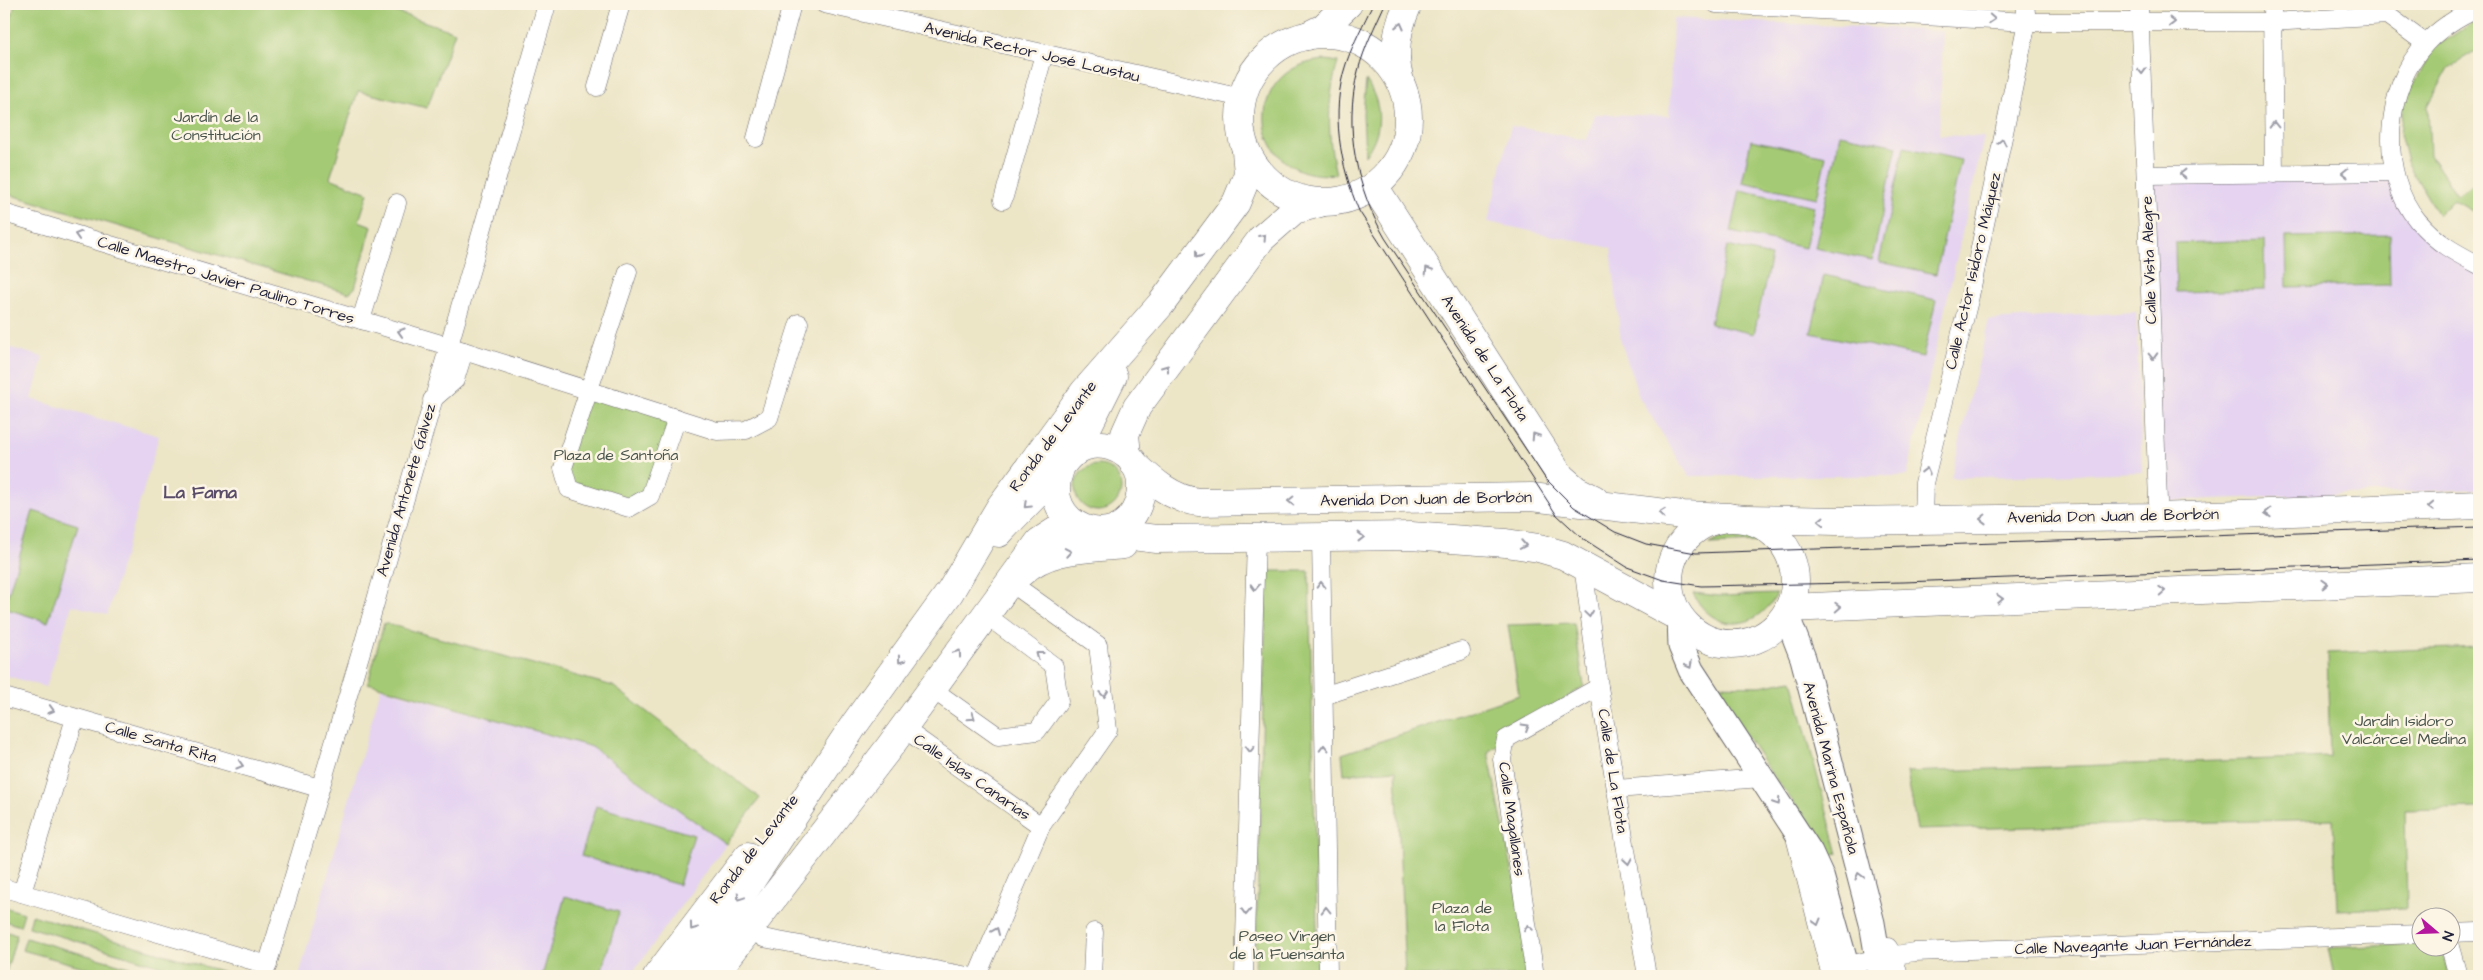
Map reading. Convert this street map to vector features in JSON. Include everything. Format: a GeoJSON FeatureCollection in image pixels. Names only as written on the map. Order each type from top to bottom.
{"type":"FeatureCollection","features":[{"type":"Feature","properties":{"kind":"main road"},"geometry":{"type":"LineString","coordinates":[[1320,203],[1297,199],[1277,189],[1259,173],[1246,151],[1240,120],[1242,98],[1249,79],[1262,61],[1279,46],[1307,36],[1331,22],[1348,4]]}},
{"type":"Feature","properties":{"kind":"main road"},"geometry":{"type":"LineString","coordinates":[[713,976],[896,739],[1044,538],[1059,529],[1088,529],[1121,525],[1137,508],[1142,486],[1130,460],[1126,434],[1138,407],[1252,249],[1273,226],[1294,210],[1320,203],[1349,199],[1374,186],[1392,167],[1405,139],[1408,115],[1396,66],[1396,46],[1401,19],[1408,4]]}},
{"type":"Feature","properties":{"kind":"main road"},"geometry":{"type":"LineString","coordinates":[[1307,36],[1340,35],[1366,46],[1383,59],[1401,85]]}},
{"type":"Feature","properties":{"kind":"main road","name":"Ronda de Levante"},"geometry":{"type":"LineString","coordinates":[[684,976],[727,917],[854,725],[950,592],[1000,507],[1084,392],[1161,304],[1240,195],[1248,174],[1246,151]]}},
{"type":"Feature","properties":{"kind":"main road","name":"Avenida de La Flota"},"geometry":{"type":"LineString","coordinates":[[1374,186],[1561,477],[1576,490],[1615,508]]}},
{"type":"Feature","properties":{"kind":"main road"},"geometry":{"type":"LineString","coordinates":[[1161,304],[1111,379],[1055,483],[1056,497],[1065,517],[1088,529],[1142,538],[1411,536],[1506,543],[1556,552],[1680,618]]}},
{"type":"Feature","properties":{"kind":"main road"},"geometry":{"type":"LineString","coordinates":[[950,592],[996,536],[1067,460],[1089,446],[1105,445],[1130,460]]}},
{"type":"Feature","properties":{"kind":"main road","name":"Avenida Don Juan de Borbón"},"geometry":{"type":"LineString","coordinates":[[1130,460],[1157,484],[1178,496],[1199,502],[1531,497],[1556,498],[1615,508],[1738,518],[1923,520],[2157,517],[2479,505]]}},
{"type":"Feature","properties":{"kind":"main road"},"geometry":{"type":"LineString","coordinates":[[1738,518],[1764,526],[1778,537],[1788,551],[1795,573],[1795,585],[1788,611],[1764,636],[1754,641],[1731,645],[1709,641],[1698,635],[1680,618],[1673,606],[1668,581],[1676,551],[1693,531],[1704,524],[1738,518]]}},
{"type":"Feature","properties":{"kind":"main road"},"geometry":{"type":"LineString","coordinates":[[1010,582],[1036,561],[1053,554],[1189,539]]}},
{"type":"Feature","properties":{"kind":"main road"},"geometry":{"type":"LineString","coordinates":[[1788,611],[2169,590],[2479,578]]}},
{"type":"Feature","properties":{"kind":"main road","name":"Avenida Marina Española"},"geometry":{"type":"LineString","coordinates":[[1788,611],[1803,658],[1872,924],[1884,963]]}},
{"type":"Feature","properties":{"kind":"main road"},"geometry":{"type":"LineString","coordinates":[[1680,618],[1681,646],[1691,670],[1810,852],[1821,876],[1842,973]]}},
{"type":"Feature","properties":{"kind":"main road","name":"Ronda de Levante"},"geometry":{"type":"LineString","coordinates":[[657,976],[763,836],[854,725]]}},
{"type":"Feature","properties":{"kind":"main road"},"geometry":{"type":"LineString","coordinates":[[737,976],[896,739]]}},
{"type":"Feature","properties":{"kind":"street","name":"Avenida Antonete Gálvez"},"geometry":{"type":"LineString","coordinates":[[266,970],[361,652],[432,401],[456,348],[548,4]]}},
{"type":"Feature","properties":{"kind":"street"},"geometry":{"type":"LineString","coordinates":[[597,87],[621,4]]}},
{"type":"Feature","properties":{"kind":"street"},"geometry":{"type":"LineString","coordinates":[[756,138],[792,4]]}},
{"type":"Feature","properties":{"kind":"street","name":"Avenida Rector José Loustau"},"geometry":{"type":"LineString","coordinates":[[824,4],[868,9],[1044,54],[1242,98]]}},
{"type":"Feature","properties":{"kind":"street"},"geometry":{"type":"LineString","coordinates":[[1716,4],[1913,9],[2027,22],[2272,22],[2387,9],[2425,43]]}},
{"type":"Feature","properties":{"kind":"street","name":"Calle Actor Isidoro Máiquez"},"geometry":{"type":"LineString","coordinates":[[1923,520],[1924,483],[1970,296],[2027,22],[2025,4]]}},
{"type":"Feature","properties":{"kind":"street","name":"Calle Vista Alegre"},"geometry":{"type":"LineString","coordinates":[[2139,4],[2158,501],[2157,517]]}},
{"type":"Feature","properties":{"kind":"street"},"geometry":{"type":"LineString","coordinates":[[2272,4],[2274,174]]}},
{"type":"Feature","properties":{"kind":"street"},"geometry":{"type":"LineString","coordinates":[[2479,8],[2457,17],[2425,43],[2400,82],[2390,126],[2394,172],[2403,197],[2417,220],[2445,248],[2479,266]]}},
{"type":"Feature","properties":{"kind":"street"},"geometry":{"type":"LineString","coordinates":[[1003,200],[1044,54]]}},
{"type":"Feature","properties":{"kind":"street"},"geometry":{"type":"LineString","coordinates":[[2146,175],[2394,172]]}},
{"type":"Feature","properties":{"kind":"street"},"geometry":{"type":"LineString","coordinates":[[361,320],[397,203]]}},
{"type":"Feature","properties":{"kind":"street","name":"Calle Maestro Javier Paulino Torres"},"geometry":{"type":"LineString","coordinates":[[4,213],[456,348]]}},
{"type":"Feature","properties":{"kind":"street"},"geometry":{"type":"LineString","coordinates":[[628,272],[563,468],[569,489],[629,508],[650,496],[677,418]]}},
{"type":"Feature","properties":{"kind":"street"},"geometry":{"type":"LineString","coordinates":[[456,348],[717,431],[746,430],[769,418],[799,323]]}},
{"type":"Feature","properties":{"kind":"street"},"geometry":{"type":"LineString","coordinates":[[1321,537],[1328,976]]}},
{"type":"Feature","properties":{"kind":"street"},"geometry":{"type":"LineString","coordinates":[[1244,976],[1256,538]]}},
{"type":"Feature","properties":{"kind":"street","name":"Calle de La Flota"},"geometry":{"type":"LineString","coordinates":[[1582,565],[1599,686],[1646,976]]}},
{"type":"Feature","properties":{"kind":"street"},"geometry":{"type":"LineString","coordinates":[[977,976],[1041,826],[1108,730],[1098,645],[1010,582]]}},
{"type":"Feature","properties":{"kind":"street"},"geometry":{"type":"LineString","coordinates":[[932,689],[998,736],[1037,731],[1059,701],[1054,666],[986,615]]}},
{"type":"Feature","properties":{"kind":"street"},"geometry":{"type":"LineString","coordinates":[[1323,696],[1461,651]]}},
{"type":"Feature","properties":{"kind":"street","name":"Calle Magallanes"},"geometry":{"type":"LineString","coordinates":[[1535,976],[1502,759],[1506,739],[1599,686]]}},
{"type":"Feature","properties":{"kind":"street","name":"Calle Santa Rita"},"geometry":{"type":"LineString","coordinates":[[4,697],[319,788]]}},
{"type":"Feature","properties":{"kind":"street"},"geometry":{"type":"LineString","coordinates":[[22,893],[75,718]]}},
{"type":"Feature","properties":{"kind":"street","name":"Calle Islas Canarias"},"geometry":{"type":"LineString","coordinates":[[896,739],[1041,826]]}},
{"type":"Feature","properties":{"kind":"street"},"geometry":{"type":"LineString","coordinates":[[1616,789],[1762,778]]}},
{"type":"Feature","properties":{"kind":"street"},"geometry":{"type":"LineString","coordinates":[[4,888],[266,970]]}},
{"type":"Feature","properties":{"kind":"street"},"geometry":{"type":"LineString","coordinates":[[1092,976],[1094,932]]}},
{"type":"Feature","properties":{"kind":"street"},"geometry":{"type":"LineString","coordinates":[[2460,933],[2479,932]]}},
{"type":"Feature","properties":{"kind":"street","name":"Calle Navegante Juan Fernández"},"geometry":{"type":"LineString","coordinates":[[1842,973],[1884,963],[2410,935]]}},
{"type":"Feature","properties":{"kind":"street"},"geometry":{"type":"LineString","coordinates":[[764,938],[968,976]]}},
{"type":"Feature","properties":{"kind":"street"},"geometry":{"type":"LineString","coordinates":[[2453,958],[2458,976]]}},
{"type":"Feature","properties":{"kind":"street","name":"Avenida Marina Española"},"geometry":{"type":"LineString","coordinates":[[1884,963],[1899,976]]}},
{"type":"Feature","properties":{"kind":"shaded area"},"geometry":{"type":"Polygon","coordinates":[[[1673,18],[1943,31],[1939,135],[1984,137],[1907,476],[1689,476],[1639,397],[1621,342],[1611,248],[1488,222],[1511,126],[1587,140],[1595,114],[1669,116],[1673,18]]]}},
{"type":"Feature","properties":{"kind":"shaded area"},"geometry":{"type":"Polygon","coordinates":[[[2394,172],[2417,220],[2479,265],[2479,489],[2158,501],[2146,175],[2394,172]]]}},
{"type":"Feature","properties":{"kind":"shaded area"},"geometry":{"type":"Polygon","coordinates":[[[2136,312],[2142,472],[1951,478],[1989,320],[2136,312]]]}},
{"type":"Feature","properties":{"kind":"shaded area"},"geometry":{"type":"Polygon","coordinates":[[[4,346],[43,357],[32,399],[159,436],[107,615],[72,605],[46,687],[4,675],[4,346]]]}},
{"type":"Feature","properties":{"kind":"shaded area"},"geometry":{"type":"Polygon","coordinates":[[[381,688],[592,747],[726,844],[630,976],[299,976],[381,688]]]}},
{"type":"Feature","properties":{"kind":"green space","name":"Jardín de la Constitución"},"geometry":{"type":"Polygon","coordinates":[[[15,4],[391,4],[390,10],[455,32],[427,108],[358,91],[330,178],[368,193],[359,221],[372,226],[355,288],[349,293],[4,193],[4,48],[15,4]]]}},
{"type":"Feature","properties":{"kind":"green space"},"geometry":{"type":"Polygon","coordinates":[[[2479,18],[2479,49],[2449,68],[2428,106],[2430,155],[2457,195],[2472,185],[2479,187],[2479,215],[2453,200],[2438,215],[2407,162],[2400,134],[2403,103],[2434,48],[2479,18]]]}},
{"type":"Feature","properties":{"kind":"green space"},"geometry":{"type":"Polygon","coordinates":[[[1326,60],[1338,62],[1330,104],[1331,146],[1336,174],[1307,172],[1285,161],[1271,144],[1265,123],[1267,101],[1278,81],[1298,66],[1326,60]]]}},
{"type":"Feature","properties":{"kind":"green space"},"geometry":{"type":"Polygon","coordinates":[[[1366,80],[1376,99],[1379,118],[1375,137],[1365,156],[1363,113],[1366,80]]]}},
{"type":"Feature","properties":{"kind":"green space"},"geometry":{"type":"Polygon","coordinates":[[[1840,134],[1897,146],[1872,260],[1815,248],[1840,134]]]}},
{"type":"Feature","properties":{"kind":"green space"},"geometry":{"type":"Polygon","coordinates":[[[1751,140],[1826,156],[1817,198],[1742,182],[1751,140]]]}},
{"type":"Feature","properties":{"kind":"green space"},"geometry":{"type":"Polygon","coordinates":[[[1904,147],[1961,160],[1936,274],[1879,262],[1904,147]]]}},
{"type":"Feature","properties":{"kind":"green space"},"geometry":{"type":"Polygon","coordinates":[[[1740,190],[1814,206],[1805,248],[1731,232],[1740,190]]]}},
{"type":"Feature","properties":{"kind":"green space"},"geometry":{"type":"Polygon","coordinates":[[[2389,235],[2390,285],[2287,287],[2286,237],[2389,235]]]}},
{"type":"Feature","properties":{"kind":"green space"},"geometry":{"type":"Polygon","coordinates":[[[2264,240],[2265,290],[2176,292],[2175,243],[2264,240]]]}},
{"type":"Feature","properties":{"kind":"green space"},"geometry":{"type":"Polygon","coordinates":[[[1727,246],[1771,256],[1754,334],[1710,324],[1727,246]]]}},
{"type":"Feature","properties":{"kind":"green space"},"geometry":{"type":"Polygon","coordinates":[[[1824,275],[1936,300],[1923,357],[1811,333],[1824,275]]]}},
{"type":"Feature","properties":{"kind":"green space","name":"Plaza de Santoña"},"geometry":{"type":"Polygon","coordinates":[[[589,390],[677,418],[650,496],[629,508],[569,489],[563,468],[589,390]]]}},
{"type":"Feature","properties":{"kind":"green space"},"geometry":{"type":"Polygon","coordinates":[[[1098,465],[1111,469],[1117,475],[1121,488],[1117,501],[1111,507],[1098,511],[1085,507],[1079,501],[1075,488],[1079,475],[1085,469],[1098,465]]]}},
{"type":"Feature","properties":{"kind":"green space"},"geometry":{"type":"Polygon","coordinates":[[[33,511],[78,525],[48,622],[4,608],[33,511]]]}},
{"type":"Feature","properties":{"kind":"green space"},"geometry":{"type":"Polygon","coordinates":[[[1733,535],[1746,536],[1758,542],[1709,544],[1733,535]]]}},
{"type":"Feature","properties":{"kind":"green space","name":"Paseo Virgen de la Fuensanta"},"geometry":{"type":"Polygon","coordinates":[[[1267,571],[1309,571],[1318,976],[1255,976],[1267,571]]]}},
{"type":"Feature","properties":{"kind":"green space"},"geometry":{"type":"Polygon","coordinates":[[[1693,593],[1720,596],[1777,594],[1768,607],[1758,616],[1734,623],[1722,621],[1711,616],[1701,606],[1693,593]]]}},
{"type":"Feature","properties":{"kind":"green space"},"geometry":{"type":"Polygon","coordinates":[[[384,623],[613,686],[760,798],[726,844],[592,747],[368,683],[384,623]]]}},
{"type":"Feature","properties":{"kind":"green space","name":"Plaza de la Flota"},"geometry":{"type":"Polygon","coordinates":[[[1574,623],[1584,686],[1488,752],[1534,976],[1405,976],[1396,770],[1344,774],[1342,754],[1519,695],[1508,625],[1574,623]]]}},
{"type":"Feature","properties":{"kind":"green space","name":"Jardin Isidoro Valcárcel Medina"},"geometry":{"type":"Polygon","coordinates":[[[2479,647],[2479,808],[2405,810],[2407,908],[2337,910],[2333,819],[1917,830],[1907,772],[2330,757],[2327,653],[2479,647]]]}},
{"type":"Feature","properties":{"kind":"green space"},"geometry":{"type":"Polygon","coordinates":[[[1792,680],[1838,854],[1829,857],[1810,823],[1773,776],[1713,685],[1760,686],[1792,680]]]}},
{"type":"Feature","properties":{"kind":"green space"},"geometry":{"type":"Polygon","coordinates":[[[596,806],[694,835],[679,885],[581,856],[596,806]]]}},
{"type":"Feature","properties":{"kind":"green space"},"geometry":{"type":"Polygon","coordinates":[[[565,896],[619,912],[600,976],[542,976],[565,896]]]}},
{"type":"Feature","properties":{"kind":"green space"},"geometry":{"type":"Polygon","coordinates":[[[4,907],[24,913],[20,926],[4,921],[4,907]]]}},
{"type":"Feature","properties":{"kind":"green space"},"geometry":{"type":"Polygon","coordinates":[[[32,915],[234,975],[195,976],[29,927],[32,915]]]}},
{"type":"Feature","properties":{"kind":"green space"},"geometry":{"type":"Polygon","coordinates":[[[4,931],[17,935],[5,976],[4,976],[4,931]]]}},
{"type":"Feature","properties":{"kind":"green space"},"geometry":{"type":"Polygon","coordinates":[[[26,938],[161,976],[116,976],[22,950],[26,938]]]}},
{"type":"Feature","properties":{"kind":"green space"},"geometry":{"type":"Polygon","coordinates":[[[2410,944],[2410,958],[2444,958],[2449,976],[2334,976],[2328,948],[2410,944]]]}},
{"type":"Feature","properties":{"kind":"tram line"},"geometry":{"type":"LineString","coordinates":[[1373,4],[1346,64],[1341,82],[1339,101],[1339,138],[1342,157],[1359,211],[1556,514],[1582,538],[1627,567],[1663,580],[1701,586],[1904,582],[2479,560]]}},
{"type":"Feature","properties":{"kind":"tram line"},"geometry":{"type":"LineString","coordinates":[[1385,4],[1360,62],[1352,114],[1355,157],[1360,179],[1375,219],[1385,238],[1545,478],[1574,507],[1615,532],[1646,544],[1696,553],[2479,527]]}},
{"type":"Feature","properties":{"kind":"district","name":"La Fama"},"geometry":{"type":"Point","coordinates":[200,492]}}]}
